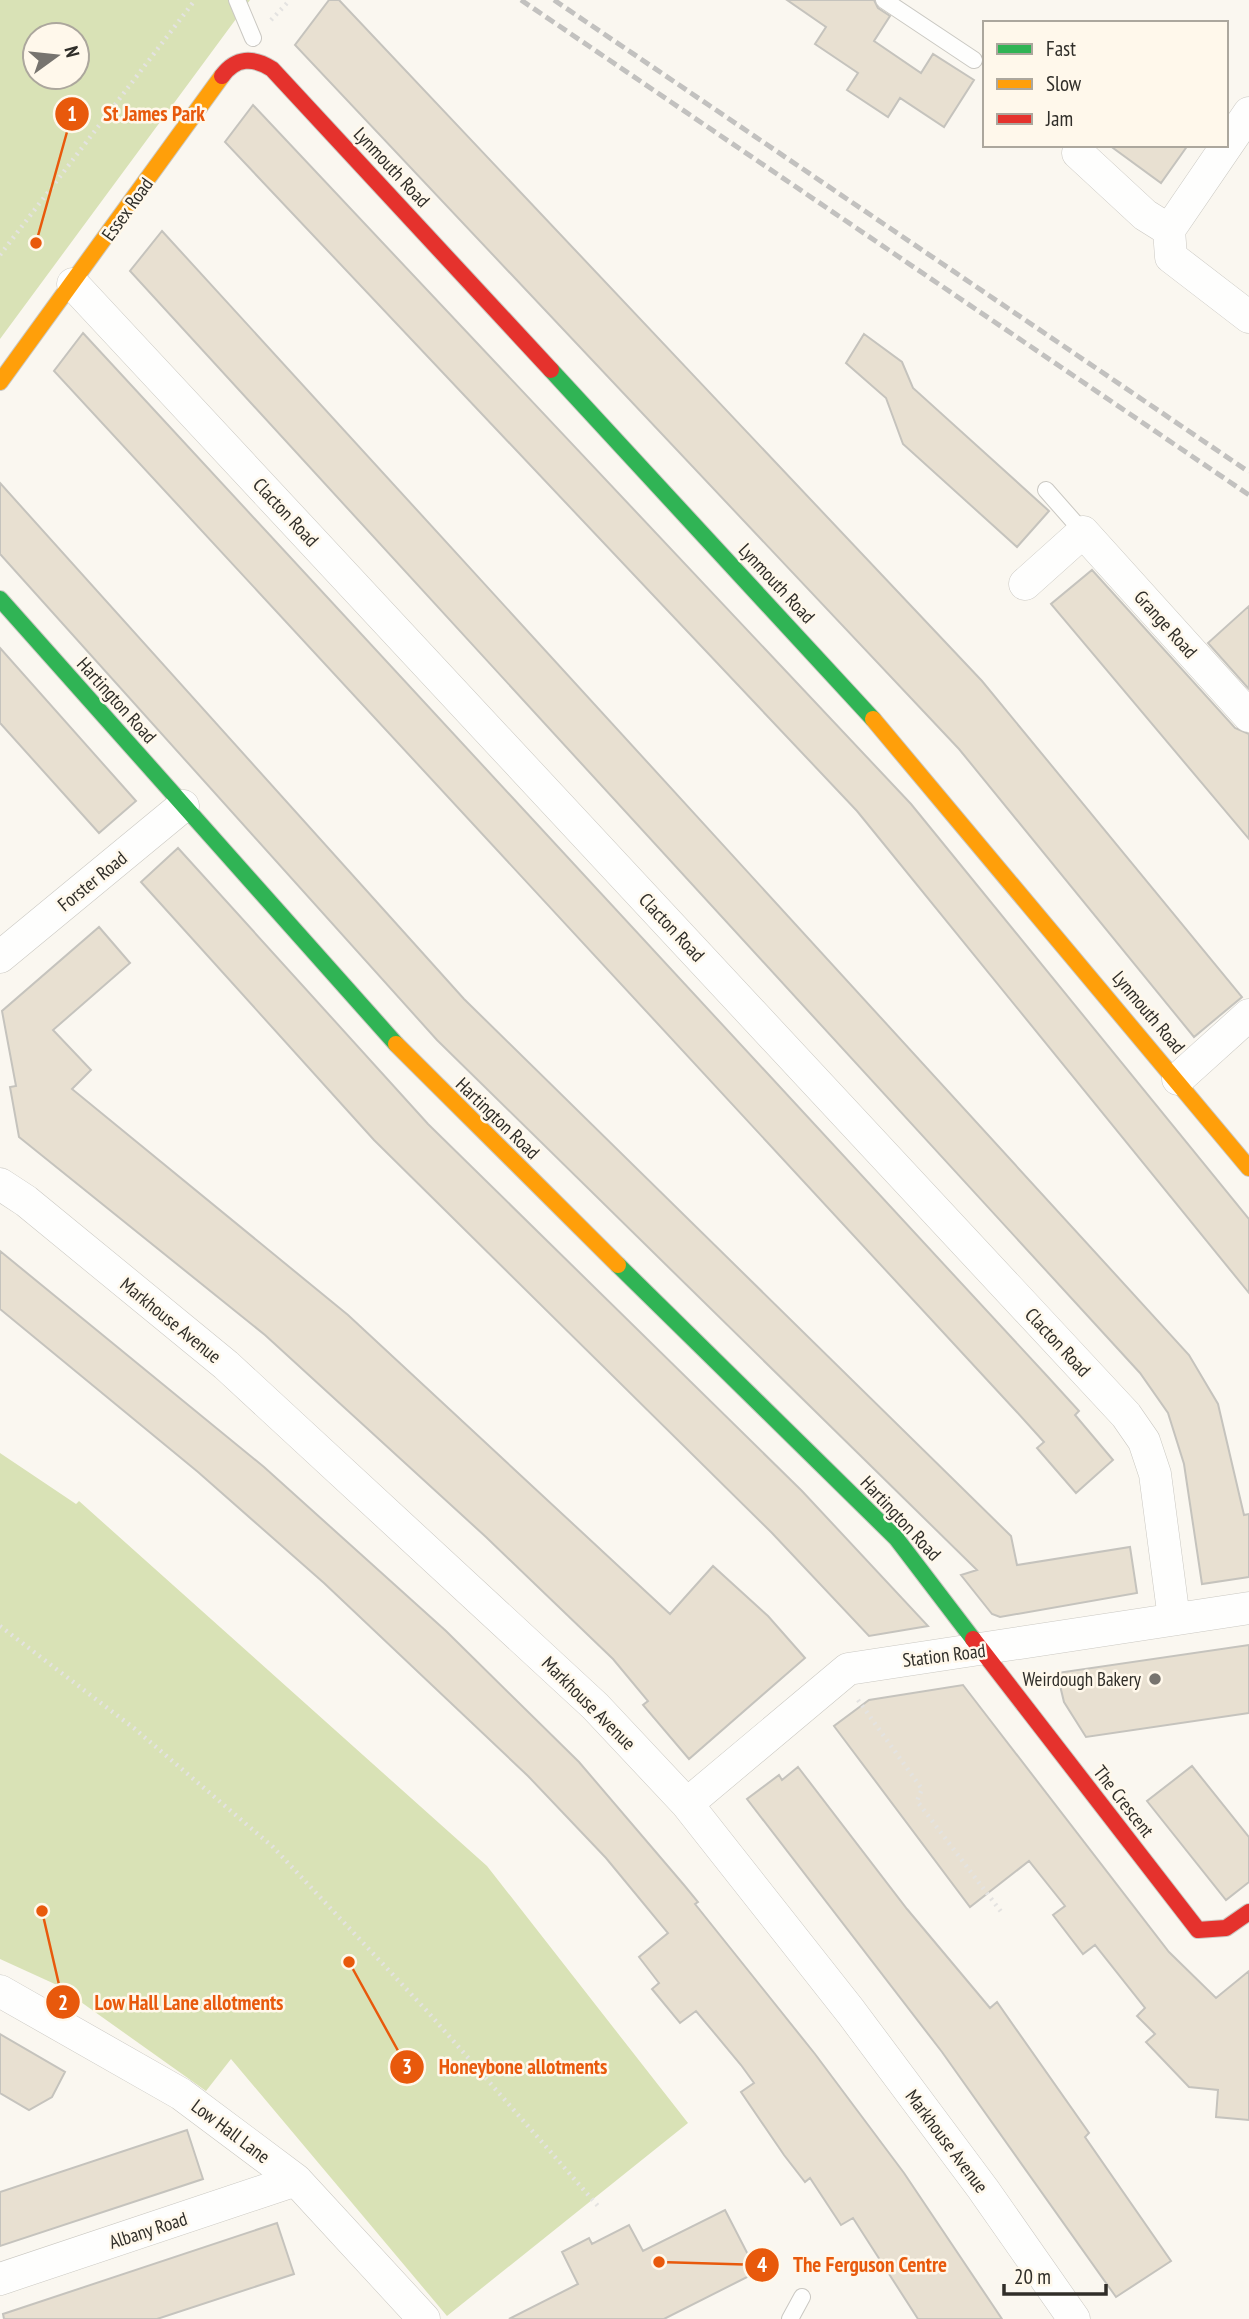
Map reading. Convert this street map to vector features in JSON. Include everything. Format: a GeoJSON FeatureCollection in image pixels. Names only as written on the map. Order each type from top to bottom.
{"type":"FeatureCollection","features":[{"type":"Feature","properties":{"kind":"street","name":"Essex Road"},"geometry":{"type":"LineString","coordinates":[[0,382],[225,72],[249,48]]}},
{"type":"Feature","properties":{"kind":"street","name":"Lynmouth Road"},"geometry":{"type":"LineString","coordinates":[[249,48],[259,60],[272,69],[900,748],[1178,1079],[1249,1168]]}},
{"type":"Feature","properties":{"kind":"street"},"geometry":{"type":"LineString","coordinates":[[1228,144],[1249,113]]}},
{"type":"Feature","properties":{"kind":"street"},"geometry":{"type":"LineString","coordinates":[[1226,147],[1170,230],[1171,257],[1249,317]]}},
{"type":"Feature","properties":{"kind":"street"},"geometry":{"type":"LineString","coordinates":[[1078,153],[1145,215],[1170,230]]}},
{"type":"Feature","properties":{"kind":"street","name":"Clacton Road"},"geometry":{"type":"LineString","coordinates":[[73,284],[1126,1415],[1144,1441],[1154,1474],[1174,1619]]}},
{"type":"Feature","properties":{"kind":"street"},"geometry":{"type":"LineString","coordinates":[[1025,584],[1083,532]]}},
{"type":"Feature","properties":{"kind":"street","name":"Grange Road"},"geometry":{"type":"LineString","coordinates":[[1083,532],[1249,716]]}},
{"type":"Feature","properties":{"kind":"street","name":"Hartington Road"},"geometry":{"type":"LineString","coordinates":[[0,599],[414,1065],[896,1538],[982,1650]]}},
{"type":"Feature","properties":{"kind":"street","name":"Forster Road"},"geometry":{"type":"LineString","coordinates":[[0,957],[183,806]]}},
{"type":"Feature","properties":{"kind":"street"},"geometry":{"type":"LineString","coordinates":[[1178,1079],[1249,1014]]}},
{"type":"Feature","properties":{"kind":"street","name":"Markhouse Avenue"},"geometry":{"type":"LineString","coordinates":[[0,1184],[26,1201],[226,1366],[584,1695],[687,1804],[852,2012],[983,2189],[1074,2319]]}},
{"type":"Feature","properties":{"kind":"street","name":"Station Road"},"geometry":{"type":"LineString","coordinates":[[687,1804],[839,1674],[870,1664],[982,1650],[1249,1608]]}},
{"type":"Feature","properties":{"kind":"street","name":"The Crescent"},"geometry":{"type":"LineString","coordinates":[[982,1650],[1198,1930],[1214,1933],[1231,1927],[1249,1912]]}},
{"type":"Feature","properties":{"kind":"street","name":"Low Hall Lane"},"geometry":{"type":"LineString","coordinates":[[0,1991],[181,2094],[296,2180],[424,2319]]}},
{"type":"Feature","properties":{"kind":"street","name":"Albany Road"},"geometry":{"type":"LineString","coordinates":[[0,2278],[296,2180]]}},
{"type":"Feature","properties":{"kind":"lane"},"geometry":{"type":"LineString","coordinates":[[237,0],[249,48]]}},
{"type":"Feature","properties":{"kind":"lane"},"geometry":{"type":"LineString","coordinates":[[884,0],[974,60]]}},
{"type":"Feature","properties":{"kind":"lane","name":"Grange Road"},"geometry":{"type":"LineString","coordinates":[[1046,490],[1083,532]]}},
{"type":"Feature","properties":{"kind":"lane"},"geometry":{"type":"LineString","coordinates":[[790,2319],[802,2297]]}},
{"type":"Feature","properties":{"kind":"path"},"geometry":{"type":"LineString","coordinates":[[0,255],[195,0]]}},
{"type":"Feature","properties":{"kind":"path"},"geometry":{"type":"LineString","coordinates":[[0,1626],[125,1721],[273,1847],[427,2011],[598,2206]]}},
{"type":"Feature","properties":{"kind":"path"},"geometry":{"type":"LineString","coordinates":[[839,1674],[922,1789],[917,1801],[1002,1913]]}},
{"type":"Feature","properties":{"kind":"green space"},"geometry":{"type":"Polygon","coordinates":[[[0,0],[250,0],[0,339],[0,0]]]}},
{"type":"Feature","properties":{"kind":"green space"},"geometry":{"type":"Polygon","coordinates":[[[0,1453],[76,1504],[79,1501],[487,1866],[688,2123],[447,2316],[231,2059],[206,2091],[57,1985],[0,1959],[0,1453]]]}},
{"type":"Feature","properties":{"kind":"building"},"geometry":{"type":"Polygon","coordinates":[[[329,0],[339,0],[982,681],[1242,997],[1194,1037],[959,749],[295,45],[329,0]]]}},
{"type":"Feature","properties":{"kind":"building"},"geometry":{"type":"Polygon","coordinates":[[[787,0],[874,0],[878,8],[890,16],[874,41],[921,73],[933,54],[974,80],[944,127],[900,98],[888,117],[847,90],[858,73],[815,44],[826,27],[787,0]]]}},
{"type":"Feature","properties":{"kind":"building"},"geometry":{"type":"Polygon","coordinates":[[[253,105],[911,804],[1249,1219],[1249,1293],[857,811],[225,142],[253,105]]]}},
{"type":"Feature","properties":{"kind":"building"},"geometry":{"type":"Polygon","coordinates":[[[1112,147],[1187,147],[1161,183],[1112,147]]]}},
{"type":"Feature","properties":{"kind":"building"},"geometry":{"type":"Polygon","coordinates":[[[162,231],[1189,1355],[1218,1404],[1244,1515],[1249,1514],[1249,1577],[1202,1584],[1184,1464],[1168,1413],[1140,1373],[130,271],[162,231]]]}},
{"type":"Feature","properties":{"kind":"building"},"geometry":{"type":"Polygon","coordinates":[[[83,333],[1079,1411],[1075,1415],[1113,1460],[1076,1493],[1037,1448],[1044,1442],[1015,1410],[54,371],[83,333]]]}},
{"type":"Feature","properties":{"kind":"building"},"geometry":{"type":"Polygon","coordinates":[[[864,334],[902,362],[913,388],[1049,511],[1017,547],[903,444],[886,398],[846,363],[864,334]]]}},
{"type":"Feature","properties":{"kind":"building"},"geometry":{"type":"Polygon","coordinates":[[[0,483],[464,999],[1011,1536],[1017,1565],[1130,1547],[1137,1593],[1000,1617],[992,1614],[961,1575],[977,1570],[437,1040],[0,554],[0,483]]]}},
{"type":"Feature","properties":{"kind":"building"},"geometry":{"type":"Polygon","coordinates":[[[1092,570],[1235,728],[1249,734],[1249,839],[1051,604],[1092,570]]]}},
{"type":"Feature","properties":{"kind":"building"},"geometry":{"type":"Polygon","coordinates":[[[1249,606],[1249,689],[1208,643],[1249,606]]]}},
{"type":"Feature","properties":{"kind":"building"},"geometry":{"type":"Polygon","coordinates":[[[0,648],[136,801],[99,833],[0,723],[0,648]]]}},
{"type":"Feature","properties":{"kind":"building"},"geometry":{"type":"Polygon","coordinates":[[[178,848],[428,1124],[802,1491],[928,1626],[869,1636],[772,1533],[374,1140],[141,882],[178,848]]]}},
{"type":"Feature","properties":{"kind":"building"},"geometry":{"type":"Polygon","coordinates":[[[99,927],[130,963],[53,1030],[91,1070],[72,1089],[348,1315],[670,1614],[713,1566],[768,1616],[805,1658],[689,1759],[643,1705],[648,1701],[613,1659],[486,1537],[265,1335],[19,1137],[10,1087],[16,1086],[2,1011],[99,927]]]}},
{"type":"Feature","properties":{"kind":"building"},"geometry":{"type":"Polygon","coordinates":[[[0,1251],[264,1467],[446,1631],[579,1762],[698,1902],[695,1904],[815,2054],[904,2173],[1002,2319],[918,2319],[853,2218],[841,2225],[810,2178],[805,2182],[784,2155],[741,2092],[754,2083],[741,2065],[696,2011],[680,2023],[652,1989],[659,1983],[639,1957],[668,1933],[606,1858],[528,1776],[324,1583],[198,1472],[0,1309],[0,1251]]]}},
{"type":"Feature","properties":{"kind":"building"},"geometry":{"type":"Polygon","coordinates":[[[1249,1645],[1249,1713],[1086,1737],[1064,1702],[1057,1673],[1249,1645]]]}},
{"type":"Feature","properties":{"kind":"building"},"geometry":{"type":"Polygon","coordinates":[[[963,1685],[1169,1952],[1216,1998],[1249,1971],[1249,2120],[1216,2117],[1218,2090],[1189,2087],[1146,2042],[1155,2034],[1137,2016],[1145,2008],[1095,1945],[1083,1954],[1053,1915],[1065,1906],[1029,1861],[970,1907],[834,1726],[869,1700],[963,1685]]]}},
{"type":"Feature","properties":{"kind":"building"},"geometry":{"type":"Polygon","coordinates":[[[1192,1766],[1249,1837],[1249,1882],[1226,1900],[1147,1801],[1192,1766]]]}},
{"type":"Feature","properties":{"kind":"building"},"geometry":{"type":"Polygon","coordinates":[[[798,1767],[907,1909],[990,2008],[997,2002],[1089,2133],[1085,2137],[1171,2261],[1116,2297],[942,2052],[747,1799],[779,1775],[782,1780],[798,1767]]]}},
{"type":"Feature","properties":{"kind":"building"},"geometry":{"type":"Polygon","coordinates":[[[0,2034],[65,2072],[52,2097],[29,2110],[0,2093],[0,2034]]]}},
{"type":"Feature","properties":{"kind":"building"},"geometry":{"type":"Polygon","coordinates":[[[187,2130],[203,2179],[0,2246],[0,2192],[187,2130]]]}},
{"type":"Feature","properties":{"kind":"building"},"geometry":{"type":"Polygon","coordinates":[[[725,2210],[757,2272],[664,2319],[509,2319],[578,2284],[562,2252],[589,2238],[592,2244],[629,2225],[643,2251],[725,2210]]]}},
{"type":"Feature","properties":{"kind":"building"},"geometry":{"type":"Polygon","coordinates":[[[277,2223],[294,2274],[157,2319],[4,2319],[3,2314],[277,2223]]]}},
{"type":"Feature","properties":{"kind":"railway"},"geometry":{"type":"LineString","coordinates":[[521,0],[1249,495]]}},
{"type":"Feature","properties":{"kind":"railway"},"geometry":{"type":"LineString","coordinates":[[554,0],[1249,472]]}},
{"type":"Feature","properties":{"kind":"traffic: fast"},"geometry":{"type":"LineString","coordinates":[[551,370],[873,719]]}},
{"type":"Feature","properties":{"kind":"traffic: fast"},"geometry":{"type":"LineString","coordinates":[[0,599],[396,1044]]}},
{"type":"Feature","properties":{"kind":"traffic: fast"},"geometry":{"type":"LineString","coordinates":[[618,1265],[896,1538],[973,1639]]}},
{"type":"Feature","properties":{"kind":"traffic: slow"},"geometry":{"type":"LineString","coordinates":[[0,382],[222,76]]}},
{"type":"Feature","properties":{"kind":"traffic: slow"},"geometry":{"type":"LineString","coordinates":[[873,719],[1249,1168]]}},
{"type":"Feature","properties":{"kind":"traffic: slow"},"geometry":{"type":"LineString","coordinates":[[396,1044],[618,1265]]}},
{"type":"Feature","properties":{"kind":"traffic: jam"},"geometry":{"type":"LineString","coordinates":[[222,76],[233,65],[245,61],[258,62],[272,69],[551,370]]}},
{"type":"Feature","properties":{"kind":"traffic: jam"},"geometry":{"type":"LineString","coordinates":[[973,1639],[1198,1930],[1226,1928],[1249,1912]]}},
{"type":"Feature","properties":{"kind":"place","name":"St James Park"},"geometry":{"type":"Point","coordinates":[36,243]}},
{"type":"Feature","properties":{"kind":"place","name":"Weirdough Bakery"},"geometry":{"type":"Point","coordinates":[1155,1679]}},
{"type":"Feature","properties":{"kind":"place","name":"Low Hall Lane allotments"},"geometry":{"type":"Point","coordinates":[42,1911]}},
{"type":"Feature","properties":{"kind":"place","name":"Honeybone allotments"},"geometry":{"type":"Point","coordinates":[349,1962]}},
{"type":"Feature","properties":{"kind":"place","name":"The Ferguson Centre"},"geometry":{"type":"Point","coordinates":[659,2262]}}]}
